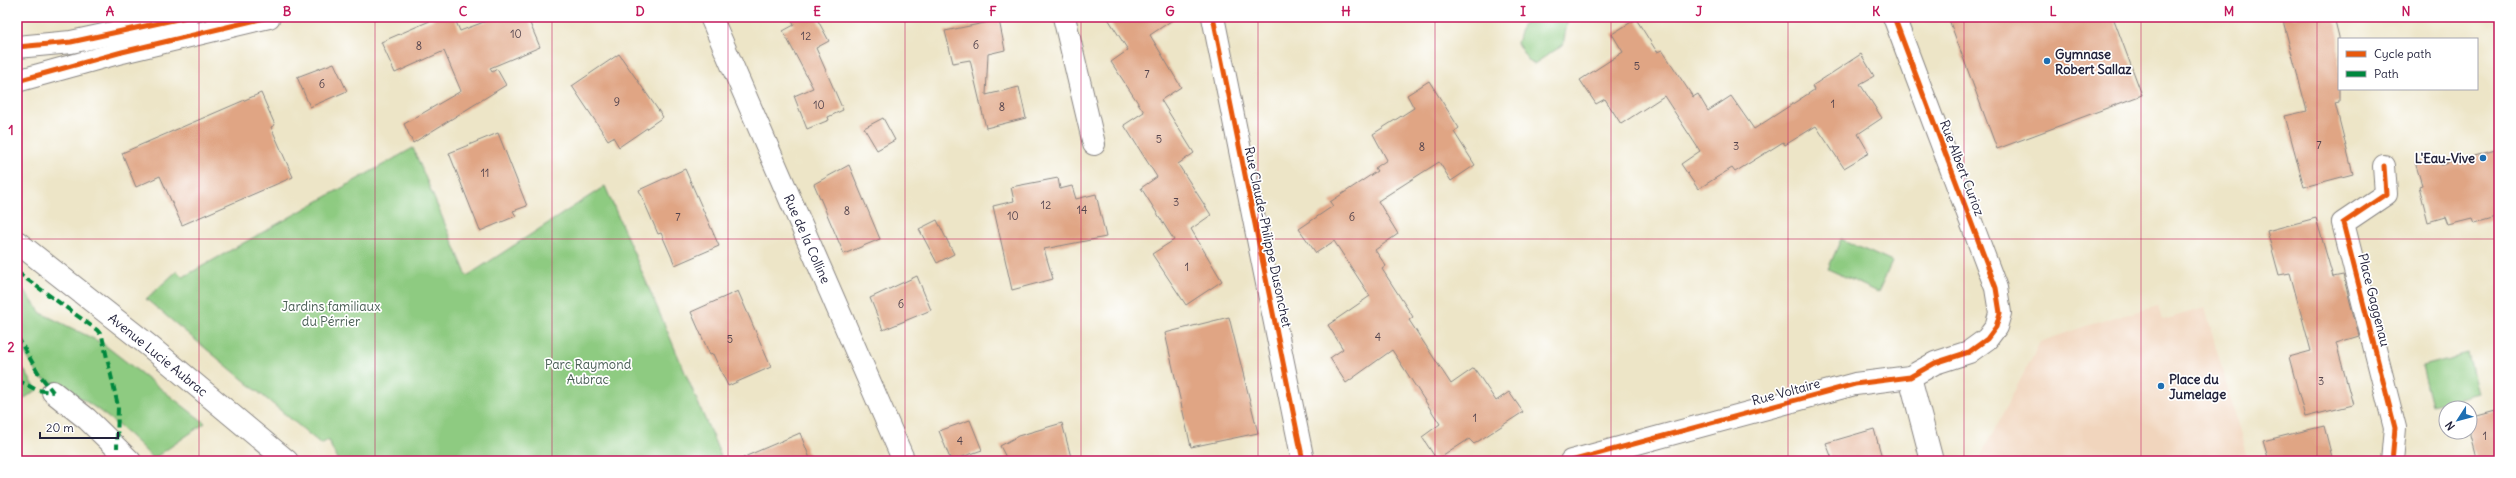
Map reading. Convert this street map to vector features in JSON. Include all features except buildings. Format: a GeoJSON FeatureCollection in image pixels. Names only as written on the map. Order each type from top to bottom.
{"type":"FeatureCollection","features":[{"type":"Feature","properties":{"kind":"street"},"geometry":{"type":"LineString","coordinates":[[17,47],[71,42],[187,17]]}},
{"type":"Feature","properties":{"kind":"street"},"geometry":{"type":"LineString","coordinates":[[17,81],[122,52],[269,17]]}},
{"type":"Feature","properties":{"kind":"street","name":"Rue de la Colline"},"geometry":{"type":"LineString","coordinates":[[711,17],[904,461]]}},
{"type":"Feature","properties":{"kind":"street"},"geometry":{"type":"LineString","coordinates":[[1064,17],[1094,144]]}},
{"type":"Feature","properties":{"kind":"street","name":"Rue Claude-Philippe Dusonchet"},"geometry":{"type":"LineString","coordinates":[[1213,17],[1303,461]]}},
{"type":"Feature","properties":{"kind":"street","name":"Rue Albert Curioz"},"geometry":{"type":"LineString","coordinates":[[1894,17],[1996,288],[2000,313],[1996,327]]}},
{"type":"Feature","properties":{"kind":"street","name":"Place Gaggenau"},"geometry":{"type":"LineString","coordinates":[[2384,166],[2386,194],[2343,223],[2395,428],[2392,461]]}},
{"type":"Feature","properties":{"kind":"street","name":"Avenue Lucie Aubrac"},"geometry":{"type":"LineString","coordinates":[[20,247],[148,346],[287,461]]}},
{"type":"Feature","properties":{"kind":"street","name":"Rue Voltaire"},"geometry":{"type":"LineString","coordinates":[[1571,461],[1855,384],[1910,377],[1935,363],[1976,348],[1987,339],[1996,327]]}},
{"type":"Feature","properties":{"kind":"street"},"geometry":{"type":"LineString","coordinates":[[1910,377],[1932,461]]}},
{"type":"Feature","properties":{"kind":"street"},"geometry":{"type":"LineString","coordinates":[[53,392],[88,420],[130,461]]}},
{"type":"Feature","properties":{"kind":"shaded area","name":"Place du Jumelage"},"geometry":{"type":"Polygon","coordinates":[[[2158,306],[2162,320],[2205,308],[2248,461],[1978,461],[2040,342],[2089,325],[2158,306]]]}},
{"type":"Feature","properties":{"kind":"green space"},"geometry":{"type":"Polygon","coordinates":[[[1534,17],[1568,18],[1563,45],[1534,64],[1529,62],[1517,43],[1522,25],[1534,17]]]}},
{"type":"Feature","properties":{"kind":"green space"},"geometry":{"type":"Polygon","coordinates":[[[413,148],[467,276],[605,186],[723,461],[338,461],[328,440],[321,444],[146,299],[177,271],[183,277],[413,148]]]}},
{"type":"Feature","properties":{"kind":"green space"},"geometry":{"type":"Polygon","coordinates":[[[1841,239],[1892,262],[1878,292],[1828,269],[1841,239]]]}},
{"type":"Feature","properties":{"kind":"green space"},"geometry":{"type":"Polygon","coordinates":[[[17,281],[41,313],[102,343],[205,423],[153,459],[130,436],[101,412],[69,391],[40,378],[17,340],[17,281]]]}},
{"type":"Feature","properties":{"kind":"green space"},"geometry":{"type":"Polygon","coordinates":[[[2468,354],[2478,393],[2451,400],[2438,400],[2438,403],[2432,405],[2422,366],[2468,354]]]}},
{"type":"Feature","properties":{"kind":"green space"},"geometry":{"type":"Polygon","coordinates":[[[17,359],[37,390],[17,403],[17,359]]]}},
{"type":"Feature","properties":{"kind":"marked path"},"geometry":{"type":"LineString","coordinates":[[17,272],[97,330],[102,336],[118,406],[117,448]]}},
{"type":"Feature","properties":{"kind":"marked path"},"geometry":{"type":"LineString","coordinates":[[17,336],[39,374],[53,392]]}},
{"type":"Feature","properties":{"kind":"marked path"},"geometry":{"type":"LineString","coordinates":[[17,380],[37,390],[53,392]]}},
{"type":"Feature","properties":{"kind":"cycle path"},"geometry":{"type":"LineString","coordinates":[[17,47],[71,42],[187,17]]}},
{"type":"Feature","properties":{"kind":"cycle path"},"geometry":{"type":"LineString","coordinates":[[17,81],[122,52],[269,17]]}},
{"type":"Feature","properties":{"kind":"cycle path"},"geometry":{"type":"LineString","coordinates":[[1213,17],[1303,461]]}},
{"type":"Feature","properties":{"kind":"cycle path"},"geometry":{"type":"LineString","coordinates":[[1571,461],[1855,384],[1910,377],[1935,363],[1969,352],[1987,339],[1996,327],[2000,313],[1996,288],[1894,17]]}},
{"type":"Feature","properties":{"kind":"cycle path"},"geometry":{"type":"LineString","coordinates":[[2384,166],[2386,194],[2343,223],[2395,428],[2392,461]]}},
{"type":"Feature","properties":{"kind":"place","name":"Gymnase Robert Sallaz"},"geometry":{"type":"Point","coordinates":[2047,61]}},
{"type":"Feature","properties":{"kind":"place","name":"L'Eau-Vive"},"geometry":{"type":"Point","coordinates":[2483,158]}},
{"type":"Feature","properties":{"kind":"place","name":"Place du Jumelage"},"geometry":{"type":"Point","coordinates":[2161,386]}},
{"type":"Feature","properties":{"kind":"park label","name":"Jardins familiaux du Pérrier"},"geometry":{"type":"Point","coordinates":[331,314]}},
{"type":"Feature","properties":{"kind":"park label","name":"Parc Raymond Aubrac"},"geometry":{"type":"Point","coordinates":[588,372]}}]}
